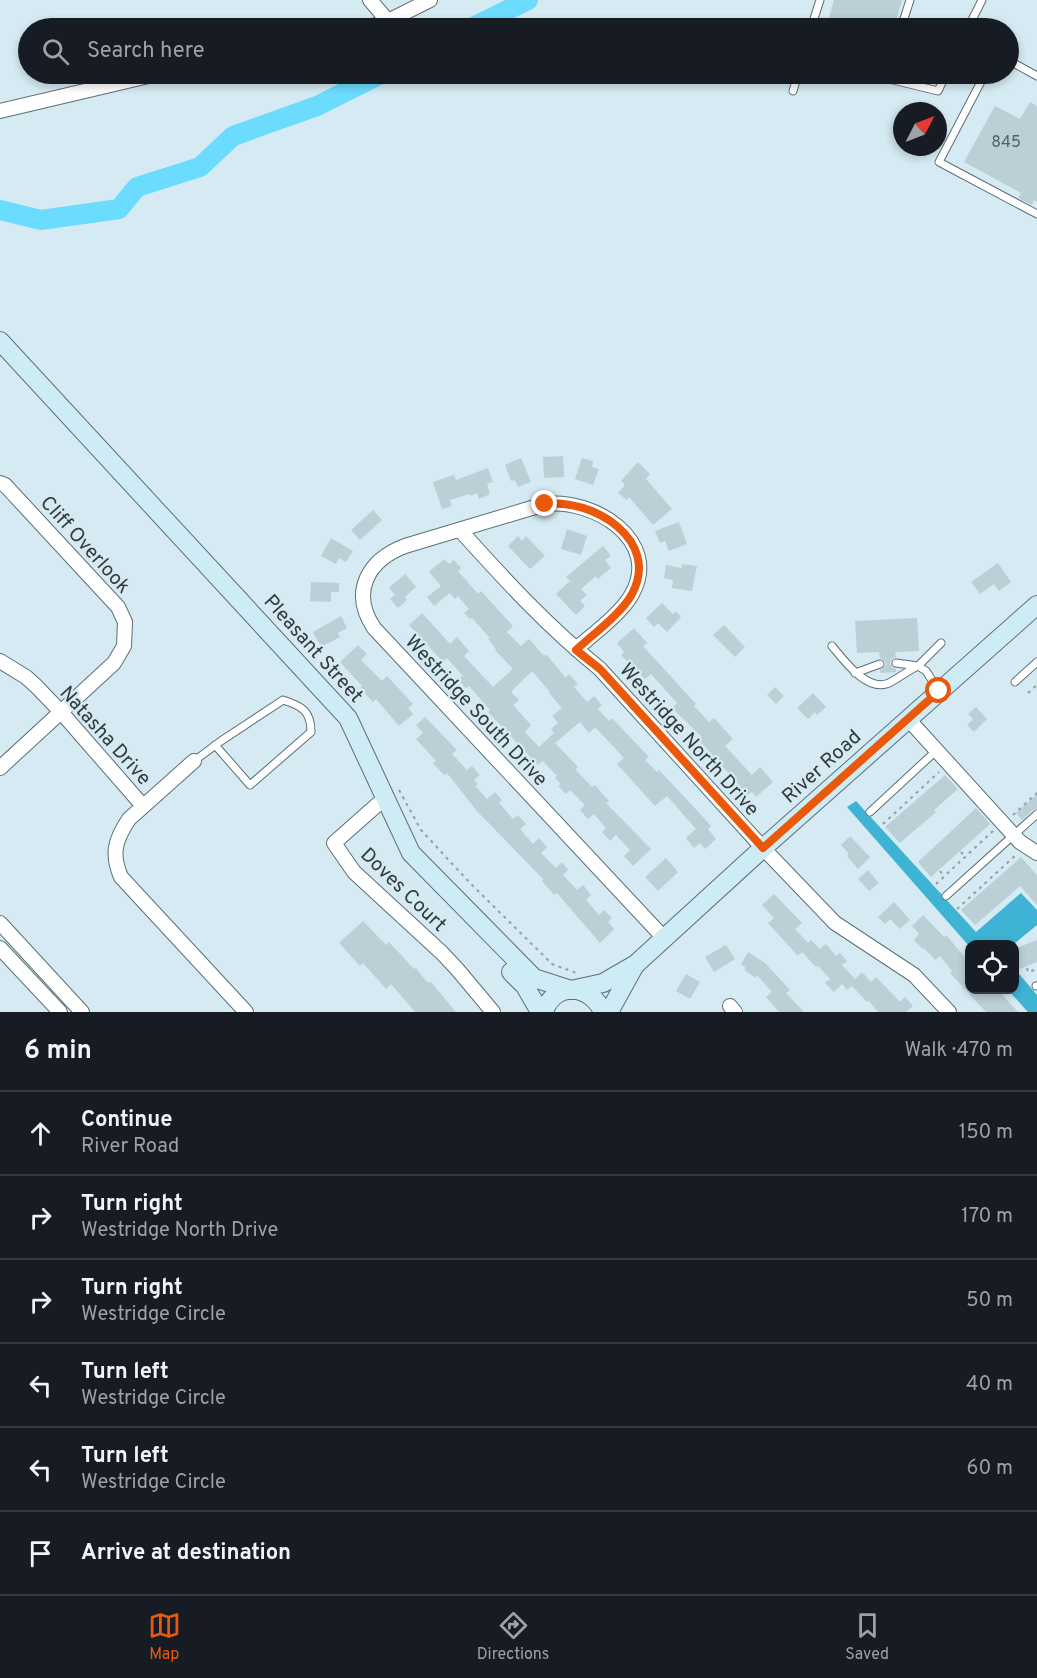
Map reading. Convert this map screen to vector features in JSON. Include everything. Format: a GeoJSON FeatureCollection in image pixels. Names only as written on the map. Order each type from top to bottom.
{"type":"FeatureCollection","features":[{"type":"Feature","properties":{"kind":"main road","name":"Pleasant Street"},"geometry":{"type":"LineString","coordinates":[[0,341],[348,718],[402,859],[525,986],[542,1012]]}},
{"type":"Feature","properties":{"kind":"main road","name":"Pleasant Street"},"geometry":{"type":"LineString","coordinates":[[0,357],[342,727],[411,853],[534,978],[590,995],[598,1002],[603,1012]]}},
{"type":"Feature","properties":{"kind":"main road","name":"River Road"},"geometry":{"type":"LineString","coordinates":[[571,990],[603,983],[636,964],[663,937],[1037,605]]}},
{"type":"Feature","properties":{"kind":"main road","name":"River Road"},"geometry":{"type":"LineString","coordinates":[[609,1012],[636,964]]}},
{"type":"Feature","properties":{"kind":"main road"},"geometry":{"type":"LineString","coordinates":[[542,1012],[552,998],[561,992],[571,990]]}},
{"type":"Feature","properties":{"kind":"street"},"geometry":{"type":"LineString","coordinates":[[370,0],[385,18]]}},
{"type":"Feature","properties":{"kind":"street"},"geometry":{"type":"LineString","coordinates":[[394,18],[430,0]]}},
{"type":"Feature","properties":{"kind":"street"},"geometry":{"type":"LineString","coordinates":[[0,111],[115,84]]}},
{"type":"Feature","properties":{"kind":"street","name":"Cliff Overlook"},"geometry":{"type":"LineString","coordinates":[[0,483],[6,485],[118,607],[124,622],[123,646],[114,663],[0,768]]}},
{"type":"Feature","properties":{"kind":"street","name":"Westridge South Drive"},"geometry":{"type":"LineString","coordinates":[[576,650],[624,606],[632,596],[638,582],[637,555],[631,541],[615,523],[590,510],[557,502],[545,504],[405,546],[382,558],[369,573],[364,584],[363,606],[374,628],[663,937]]}},
{"type":"Feature","properties":{"kind":"street","name":"Westridge North Drive"},"geometry":{"type":"LineString","coordinates":[[460,530],[523,599],[576,650],[600,669],[763,848],[835,923],[914,975],[949,1012]]}},
{"type":"Feature","properties":{"kind":"street","name":"Natasha Drive"},"geometry":{"type":"LineString","coordinates":[[0,661],[26,677],[61,712],[144,806],[129,819],[117,842],[116,864],[121,877],[246,1012]]}},
{"type":"Feature","properties":{"kind":"street"},"geometry":{"type":"LineString","coordinates":[[908,718],[1020,842],[1037,853]]}},
{"type":"Feature","properties":{"kind":"street"},"geometry":{"type":"LineString","coordinates":[[144,806],[194,761]]}},
{"type":"Feature","properties":{"kind":"street","name":"Doves Court"},"geometry":{"type":"LineString","coordinates":[[382,803],[334,843],[354,872],[442,953],[493,1012]]}},
{"type":"Feature","properties":{"kind":"street"},"geometry":{"type":"LineString","coordinates":[[1,925],[81,1012]]}},
{"type":"Feature","properties":{"kind":"street"},"geometry":{"type":"LineString","coordinates":[[0,948],[60,1012]]}},
{"type":"Feature","properties":{"kind":"lane"},"geometry":{"type":"LineString","coordinates":[[815,18],[820,0]]}},
{"type":"Feature","properties":{"kind":"lane"},"geometry":{"type":"LineString","coordinates":[[904,18],[910,0]]}},
{"type":"Feature","properties":{"kind":"lane"},"geometry":{"type":"LineString","coordinates":[[973,18],[982,0]]}},
{"type":"Feature","properties":{"kind":"lane"},"geometry":{"type":"LineString","coordinates":[[1019,66],[1037,76]]}},
{"type":"Feature","properties":{"kind":"lane"},"geometry":{"type":"LineString","coordinates":[[793,91],[795,84]]}},
{"type":"Feature","properties":{"kind":"lane"},"geometry":{"type":"LineString","coordinates":[[912,84],[938,92],[942,84]]}},
{"type":"Feature","properties":{"kind":"lane"},"geometry":{"type":"LineString","coordinates":[[980,84],[939,162],[1037,214]]}},
{"type":"Feature","properties":{"kind":"lane"},"geometry":{"type":"LineString","coordinates":[[832,646],[855,673],[870,683],[886,685],[918,666],[941,643]]}},
{"type":"Feature","properties":{"kind":"lane"},"geometry":{"type":"LineString","coordinates":[[1015,682],[1037,662]]}},
{"type":"Feature","properties":{"kind":"lane"},"geometry":{"type":"LineString","coordinates":[[896,663],[918,666],[926,671],[939,691]]}},
{"type":"Feature","properties":{"kind":"lane"},"geometry":{"type":"LineString","coordinates":[[855,673],[880,664]]}},
{"type":"Feature","properties":{"kind":"lane"},"geometry":{"type":"LineString","coordinates":[[194,761],[215,745],[283,700],[299,705],[311,719],[311,732],[250,785],[215,745]]}},
{"type":"Feature","properties":{"kind":"lane"},"geometry":{"type":"LineString","coordinates":[[870,812],[937,750]]}},
{"type":"Feature","properties":{"kind":"lane"},"geometry":{"type":"LineString","coordinates":[[946,896],[1037,814]]}},
{"type":"Feature","properties":{"kind":"path"},"geometry":{"type":"LineString","coordinates":[[1028,693],[1037,685]]}},
{"type":"Feature","properties":{"kind":"path"},"geometry":{"type":"LineString","coordinates":[[883,824],[933,781],[944,768]]}},
{"type":"Feature","properties":{"kind":"path"},"geometry":{"type":"LineString","coordinates":[[1009,819],[1037,793]]}},
{"type":"Feature","properties":{"kind":"path"},"geometry":{"type":"LineString","coordinates":[[936,884],[997,827]]}},
{"type":"Feature","properties":{"kind":"path"},"geometry":{"type":"LineString","coordinates":[[982,834],[986,838]]}},
{"type":"Feature","properties":{"kind":"path"},"geometry":{"type":"LineString","coordinates":[[957,909],[988,883],[1020,851]]}},
{"type":"Feature","properties":{"kind":"path"},"geometry":{"type":"LineString","coordinates":[[961,852],[965,857]]}},
{"type":"Feature","properties":{"kind":"path"},"geometry":{"type":"LineString","coordinates":[[1008,862],[1011,866]]}},
{"type":"Feature","properties":{"kind":"path"},"geometry":{"type":"LineString","coordinates":[[940,871],[944,876]]}},
{"type":"Feature","properties":{"kind":"path"},"geometry":{"type":"LineString","coordinates":[[1027,968],[1028,972],[1037,969]]}},
{"type":"Feature","properties":{"kind":"shaded area"},"geometry":{"type":"Polygon","coordinates":[[[856,801],[976,932],[1021,893],[1037,910],[1037,925],[1019,940],[965,941],[847,807],[856,801]]]}},
{"type":"Feature","properties":{"kind":"shaded area"},"geometry":{"type":"Polygon","coordinates":[[[1019,974],[1037,995],[1037,1012],[1028,1012],[1012,994],[1019,994],[1019,974]]]}},
{"type":"Feature","properties":{"kind":"building"},"geometry":{"type":"Polygon","coordinates":[[[834,0],[902,0],[897,18],[829,18],[834,0]]]}},
{"type":"Feature","properties":{"kind":"building"},"geometry":{"type":"Polygon","coordinates":[[[1030,102],[1037,106],[1037,202],[1034,200],[1032,205],[1018,198],[1021,193],[964,162],[995,106],[1020,119],[1030,102]]]}},
{"type":"Feature","properties":{"kind":"building"},"geometry":{"type":"Polygon","coordinates":[[[563,456],[564,477],[544,478],[543,457],[563,456]]]}},
{"type":"Feature","properties":{"kind":"building"},"geometry":{"type":"Polygon","coordinates":[[[521,458],[531,482],[518,487],[515,480],[511,481],[505,465],[521,458]]]}},
{"type":"Feature","properties":{"kind":"building"},"geometry":{"type":"Polygon","coordinates":[[[582,458],[593,461],[592,467],[599,469],[593,485],[575,479],[582,458]]]}},
{"type":"Feature","properties":{"kind":"building"},"geometry":{"type":"Polygon","coordinates":[[[638,462],[650,474],[646,479],[672,509],[653,525],[629,497],[627,500],[618,493],[625,485],[621,481],[638,462]]]}},
{"type":"Feature","properties":{"kind":"building"},"geometry":{"type":"Polygon","coordinates":[[[488,468],[493,482],[487,484],[490,494],[479,499],[477,493],[470,496],[469,494],[450,500],[452,506],[442,509],[433,482],[454,475],[456,480],[488,468]]]}},
{"type":"Feature","properties":{"kind":"building"},"geometry":{"type":"Polygon","coordinates":[[[373,510],[382,520],[360,540],[351,530],[373,510]]]}},
{"type":"Feature","properties":{"kind":"building"},"geometry":{"type":"Polygon","coordinates":[[[679,522],[687,544],[669,551],[665,541],[660,543],[655,531],[679,522]]]}},
{"type":"Feature","properties":{"kind":"building"},"geometry":{"type":"Polygon","coordinates":[[[567,529],[587,536],[581,555],[561,549],[567,529]]]}},
{"type":"Feature","properties":{"kind":"building"},"geometry":{"type":"Polygon","coordinates":[[[518,536],[522,541],[526,536],[545,556],[530,569],[508,546],[518,536]]]}},
{"type":"Feature","properties":{"kind":"building"},"geometry":{"type":"Polygon","coordinates":[[[331,538],[353,551],[346,562],[339,558],[336,564],[321,556],[331,538]]]}},
{"type":"Feature","properties":{"kind":"building"},"geometry":{"type":"Polygon","coordinates":[[[603,546],[611,556],[605,560],[611,568],[598,579],[596,576],[581,589],[587,595],[580,601],[585,606],[576,615],[556,594],[570,581],[566,577],[603,546]]]}},
{"type":"Feature","properties":{"kind":"building"},"geometry":{"type":"Polygon","coordinates":[[[444,559],[449,564],[454,560],[461,568],[458,571],[478,594],[481,591],[513,626],[507,632],[521,646],[529,639],[544,656],[546,654],[566,678],[569,674],[578,684],[574,687],[587,702],[594,696],[602,705],[598,709],[609,721],[612,718],[649,757],[645,760],[657,772],[659,770],[703,817],[711,826],[708,829],[716,839],[705,849],[700,843],[694,848],[686,838],[696,829],[667,796],[655,806],[617,764],[624,758],[595,727],[589,733],[580,722],[555,743],[578,767],[575,769],[592,787],[595,785],[609,801],[606,803],[651,849],[633,866],[624,856],[630,850],[616,835],[610,841],[602,832],[606,828],[594,814],[588,819],[580,810],[585,805],[570,790],[566,794],[558,786],[561,784],[555,778],[557,776],[543,761],[538,765],[488,712],[490,710],[469,686],[466,688],[458,680],[463,676],[447,658],[443,662],[409,625],[422,613],[450,644],[457,637],[469,651],[464,656],[493,687],[513,669],[495,650],[488,639],[490,638],[472,618],[470,619],[464,613],[469,609],[458,596],[455,599],[450,593],[434,606],[427,597],[441,586],[429,572],[444,559]],[[532,671],[511,692],[519,700],[513,705],[531,725],[525,732],[539,747],[554,733],[551,729],[558,723],[552,716],[562,708],[532,671]]]}},
{"type":"Feature","properties":{"kind":"building"},"geometry":{"type":"Polygon","coordinates":[[[998,563],[1011,582],[999,591],[994,584],[980,594],[971,582],[998,563]]]}},
{"type":"Feature","properties":{"kind":"building"},"geometry":{"type":"Polygon","coordinates":[[[682,564],[697,566],[692,591],[672,588],[673,580],[664,578],[666,565],[682,568],[682,564]]]}},
{"type":"Feature","properties":{"kind":"building"},"geometry":{"type":"Polygon","coordinates":[[[405,574],[416,587],[405,597],[407,600],[398,608],[390,599],[395,595],[389,588],[405,574]]]}},
{"type":"Feature","properties":{"kind":"building"},"geometry":{"type":"Polygon","coordinates":[[[311,582],[339,583],[339,592],[331,592],[331,602],[310,601],[311,582]]]}},
{"type":"Feature","properties":{"kind":"building"},"geometry":{"type":"Polygon","coordinates":[[[662,603],[673,614],[676,611],[681,617],[667,632],[658,623],[654,627],[646,618],[662,603]]]}},
{"type":"Feature","properties":{"kind":"building"},"geometry":{"type":"Polygon","coordinates":[[[341,616],[347,628],[338,633],[340,637],[321,647],[313,632],[341,616]]]}},
{"type":"Feature","properties":{"kind":"building"},"geometry":{"type":"Polygon","coordinates":[[[917,618],[919,651],[895,652],[896,657],[890,663],[896,672],[880,673],[886,664],[880,658],[879,652],[857,653],[855,621],[917,618]]]}},
{"type":"Feature","properties":{"kind":"building"},"geometry":{"type":"Polygon","coordinates":[[[724,625],[745,647],[735,657],[713,635],[724,625]]]}},
{"type":"Feature","properties":{"kind":"building"},"geometry":{"type":"Polygon","coordinates":[[[634,628],[647,643],[643,646],[696,704],[694,706],[709,722],[714,718],[733,739],[725,746],[752,775],[760,767],[773,782],[756,797],[752,792],[748,795],[698,739],[701,736],[672,708],[677,703],[651,674],[645,679],[621,655],[624,652],[617,643],[634,628]]]}},
{"type":"Feature","properties":{"kind":"building"},"geometry":{"type":"Polygon","coordinates":[[[358,645],[367,654],[361,660],[382,681],[387,676],[413,704],[408,708],[413,714],[399,726],[376,699],[373,702],[360,688],[362,686],[340,662],[358,645]]]}},
{"type":"Feature","properties":{"kind":"building"},"geometry":{"type":"Polygon","coordinates":[[[775,687],[784,696],[776,704],[767,695],[775,687]]]}},
{"type":"Feature","properties":{"kind":"building"},"geometry":{"type":"Polygon","coordinates":[[[813,693],[826,707],[817,715],[815,712],[808,719],[797,708],[813,693]]]}},
{"type":"Feature","properties":{"kind":"building"},"geometry":{"type":"Polygon","coordinates":[[[976,707],[987,719],[974,732],[967,725],[973,719],[968,714],[976,707]]]}},
{"type":"Feature","properties":{"kind":"building"},"geometry":{"type":"Polygon","coordinates":[[[425,717],[457,750],[452,754],[467,770],[472,766],[480,775],[474,780],[478,784],[475,786],[487,799],[495,792],[502,800],[499,803],[513,819],[518,815],[526,824],[520,829],[533,844],[539,838],[547,847],[541,853],[556,868],[562,862],[568,870],[563,875],[577,890],[583,885],[591,895],[586,900],[599,915],[604,910],[612,918],[608,922],[614,929],[600,943],[557,893],[554,895],[542,881],[543,879],[476,810],[447,773],[444,775],[433,763],[436,761],[416,739],[423,733],[416,725],[425,717]]]}},
{"type":"Feature","properties":{"kind":"building"},"geometry":{"type":"Polygon","coordinates":[[[945,775],[958,789],[934,810],[936,812],[900,843],[885,827],[945,775]]]}},
{"type":"Feature","properties":{"kind":"building"},"geometry":{"type":"Polygon","coordinates":[[[1037,794],[1037,808],[1022,820],[1016,813],[1037,794]]]}},
{"type":"Feature","properties":{"kind":"building"},"geometry":{"type":"Polygon","coordinates":[[[976,808],[990,824],[931,877],[918,862],[976,808]]]}},
{"type":"Feature","properties":{"kind":"building"},"geometry":{"type":"Polygon","coordinates":[[[850,836],[870,857],[858,869],[841,845],[850,836]]]}},
{"type":"Feature","properties":{"kind":"building"},"geometry":{"type":"Polygon","coordinates":[[[1021,857],[1037,875],[1037,905],[1020,886],[975,925],[961,910],[1021,857]]]}},
{"type":"Feature","properties":{"kind":"building"},"geometry":{"type":"Polygon","coordinates":[[[666,858],[678,872],[658,891],[645,877],[666,858]]]}},
{"type":"Feature","properties":{"kind":"building"},"geometry":{"type":"Polygon","coordinates":[[[868,870],[879,883],[869,891],[858,879],[868,870]]]}},
{"type":"Feature","properties":{"kind":"building"},"geometry":{"type":"Polygon","coordinates":[[[774,894],[802,923],[795,929],[808,943],[811,940],[820,949],[826,944],[836,956],[840,953],[847,961],[842,965],[855,979],[862,972],[871,982],[876,977],[900,1002],[905,997],[913,1006],[906,1012],[878,1012],[852,986],[847,990],[842,984],[834,992],[825,983],[830,979],[818,966],[816,967],[802,952],[798,956],[768,923],[774,918],[762,905],[774,894]]]}},
{"type":"Feature","properties":{"kind":"building"},"geometry":{"type":"Polygon","coordinates":[[[894,902],[910,920],[900,929],[890,919],[885,924],[878,917],[894,902]]]}},
{"type":"Feature","properties":{"kind":"building"},"geometry":{"type":"Polygon","coordinates":[[[923,915],[944,937],[946,935],[965,957],[965,989],[950,973],[952,971],[940,956],[935,960],[914,940],[919,934],[912,926],[923,915]]]}},
{"type":"Feature","properties":{"kind":"building"},"geometry":{"type":"Polygon","coordinates":[[[363,921],[386,945],[389,942],[426,981],[431,982],[456,1012],[415,1012],[391,984],[386,989],[363,963],[360,966],[339,943],[363,921]]]}},
{"type":"Feature","properties":{"kind":"building"},"geometry":{"type":"Polygon","coordinates":[[[1037,940],[1037,962],[1019,969],[1019,947],[1037,940]]]}},
{"type":"Feature","properties":{"kind":"building"},"geometry":{"type":"Polygon","coordinates":[[[726,945],[735,959],[714,972],[705,957],[726,945]]]}},
{"type":"Feature","properties":{"kind":"building"},"geometry":{"type":"Polygon","coordinates":[[[748,952],[765,963],[790,990],[786,993],[804,1012],[779,1012],[766,997],[772,992],[757,975],[756,978],[744,970],[746,968],[741,964],[748,952]]]}},
{"type":"Feature","properties":{"kind":"building"},"geometry":{"type":"Polygon","coordinates":[[[686,974],[700,982],[690,999],[676,991],[686,974]]]}},
{"type":"Feature","properties":{"kind":"building"},"geometry":{"type":"Polygon","coordinates":[[[969,994],[1002,994],[1018,1012],[986,1012],[969,994]]]}},
{"type":"Feature","properties":{"kind":"waterway"},"geometry":{"type":"LineString","coordinates":[[491,18],[528,0]]}},
{"type":"Feature","properties":{"kind":"waterway"},"geometry":{"type":"LineString","coordinates":[[0,210],[41,220],[119,209],[137,187],[200,167],[233,136],[317,106],[361,84]]}},
{"type":"Feature","properties":{"kind":"route"},"geometry":{"type":"LineString","coordinates":[[545,504],[557,502],[590,510],[615,523],[631,541],[637,555],[639,569],[638,582],[632,596],[576,650],[600,669],[763,848],[939,691]]}}]}
